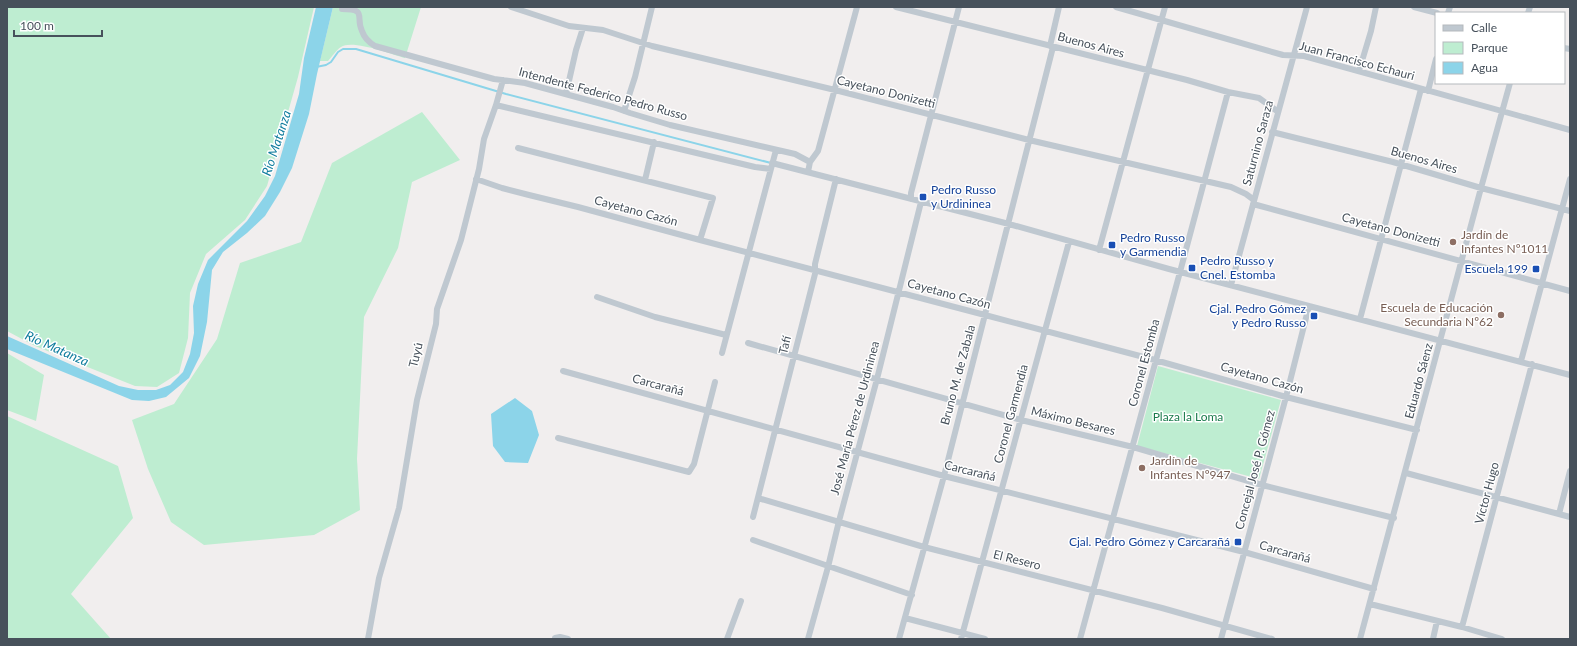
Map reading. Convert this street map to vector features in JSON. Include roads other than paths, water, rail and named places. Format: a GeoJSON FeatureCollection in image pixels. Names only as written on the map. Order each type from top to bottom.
{"type":"FeatureCollection","features":[{"type":"Feature","properties":{"kind":"street","name":"Cayetano Donizetti"},"geometry":{"type":"LineString","coordinates":[[511,7],[569,26],[603,30],[643,44],[835,90],[1029,140],[1231,187],[1246,194],[1254,202],[1570,291]]}},
{"type":"Feature","properties":{"kind":"street"},"geometry":{"type":"LineString","coordinates":[[624,111],[635,77],[652,7]]}},
{"type":"Feature","properties":{"kind":"street"},"geometry":{"type":"LineString","coordinates":[[808,172],[810,162],[818,151],[857,7]]}},
{"type":"Feature","properties":{"kind":"street","name":"Buenos Aires"},"geometry":{"type":"LineString","coordinates":[[896,7],[1187,80],[1228,92],[1259,98],[1278,111]]}},
{"type":"Feature","properties":{"kind":"street"},"geometry":{"type":"LineString","coordinates":[[911,199],[930,115],[959,7]]}},
{"type":"Feature","properties":{"kind":"street"},"geometry":{"type":"LineString","coordinates":[[1052,46],[1060,7]]}},
{"type":"Feature","properties":{"kind":"street","name":"Juan Francisco Echauri"},"geometry":{"type":"LineString","coordinates":[[1116,7],[1283,55],[1304,56],[1570,130]]}},
{"type":"Feature","properties":{"kind":"street"},"geometry":{"type":"LineString","coordinates":[[1099,250],[1165,7]]}},
{"type":"Feature","properties":{"kind":"street","name":"Saturnino Saraza"},"geometry":{"type":"LineString","coordinates":[[1230,285],[1295,55],[1307,7]]}},
{"type":"Feature","properties":{"kind":"street"},"geometry":{"type":"LineString","coordinates":[[1359,71],[1371,31],[1376,7]]}},
{"type":"Feature","properties":{"kind":"street"},"geometry":{"type":"LineString","coordinates":[[1414,7],[1435,12]]}},
{"type":"Feature","properties":{"kind":"street","name":"Intendente Federico Pedro Russo"},"geometry":{"type":"LineString","coordinates":[[342,9],[353,9],[358,13],[360,16],[361,31],[375,46],[503,80],[525,83],[670,125],[795,154],[810,162]]}},
{"type":"Feature","properties":{"kind":"street"},"geometry":{"type":"LineString","coordinates":[[566,94],[576,50],[583,28]]}},
{"type":"Feature","properties":{"kind":"street","name":"Bruno M. de Zabala"},"geometry":{"type":"LineString","coordinates":[[900,639],[986,315],[1052,46]]}},
{"type":"Feature","properties":{"kind":"street"},"geometry":{"type":"LineString","coordinates":[[1360,319],[1400,165],[1424,90],[1435,62]]}},
{"type":"Feature","properties":{"kind":"street","name":"Tuyú"},"geometry":{"type":"LineString","coordinates":[[368,639],[379,578],[399,508],[417,400],[436,324],[437,309],[461,240],[484,139],[503,80]]}},
{"type":"Feature","properties":{"kind":"street","name":"Eduardo Sáenz"},"geometry":{"type":"LineString","coordinates":[[1360,639],[1394,518],[1461,261],[1510,84]]}},
{"type":"Feature","properties":{"kind":"street","name":"Coronel Estomba"},"geometry":{"type":"LineString","coordinates":[[1080,639],[1228,92]]}},
{"type":"Feature","properties":{"kind":"street"},"geometry":{"type":"LineString","coordinates":[[496,105],[755,167],[772,166],[808,172],[836,179],[1570,375]]}},
{"type":"Feature","properties":{"kind":"street","name":"Buenos Aires"},"geometry":{"type":"LineString","coordinates":[[1272,132],[1570,211]]}},
{"type":"Feature","properties":{"kind":"street"},"geometry":{"type":"LineString","coordinates":[[645,180],[654,142]]}},
{"type":"Feature","properties":{"kind":"street"},"geometry":{"type":"LineString","coordinates":[[518,148],[713,198],[700,240]]}},
{"type":"Feature","properties":{"kind":"street"},"geometry":{"type":"LineString","coordinates":[[722,353],[776,150]]}},
{"type":"Feature","properties":{"kind":"street","name":"Cayetano Cazón"},"geometry":{"type":"LineString","coordinates":[[476,179],[502,188],[1155,360],[1286,397],[1417,430]]}},
{"type":"Feature","properties":{"kind":"street","name":"Tafí"},"geometry":{"type":"LineString","coordinates":[[753,516],[815,270],[815,264],[836,179]]}},
{"type":"Feature","properties":{"kind":"street"},"geometry":{"type":"LineString","coordinates":[[1521,361],[1570,179]]}},
{"type":"Feature","properties":{"kind":"street","name":"José María Pérez de Urdininea"},"geometry":{"type":"LineString","coordinates":[[808,639],[877,379],[921,202]]}},
{"type":"Feature","properties":{"kind":"street","name":"Coronel Garmendia"},"geometry":{"type":"LineString","coordinates":[[962,636],[1069,242]]}},
{"type":"Feature","properties":{"kind":"street"},"geometry":{"type":"LineString","coordinates":[[597,297],[655,317],[726,335]]}},
{"type":"Feature","properties":{"kind":"street","name":"Concejal José P. Gómez"},"geometry":{"type":"LineString","coordinates":[[1221,639],[1309,306]]}},
{"type":"Feature","properties":{"kind":"street","name":"Máximo Besares"},"geometry":{"type":"LineString","coordinates":[[748,343],[1021,420],[1132,447],[1262,485],[1394,518]]}},
{"type":"Feature","properties":{"kind":"street","name":"Víctor Hugo"},"geometry":{"type":"LineString","coordinates":[[1462,627],[1532,364]]}},
{"type":"Feature","properties":{"kind":"street","name":"Carcarañá"},"geometry":{"type":"LineString","coordinates":[[563,371],[944,476],[1244,552],[1374,589]]}},
{"type":"Feature","properties":{"kind":"street"},"geometry":{"type":"LineString","coordinates":[[558,438],[689,472],[694,464],[715,382]]}},
{"type":"Feature","properties":{"kind":"street"},"geometry":{"type":"LineString","coordinates":[[1559,514],[1570,471]]}},
{"type":"Feature","properties":{"kind":"street"},"geometry":{"type":"LineString","coordinates":[[1406,473],[1570,517]]}},
{"type":"Feature","properties":{"kind":"street","name":"El Resero"},"geometry":{"type":"LineString","coordinates":[[758,498],[924,547],[1272,639]]}},
{"type":"Feature","properties":{"kind":"street"},"geometry":{"type":"LineString","coordinates":[[753,540],[912,595]]}},
{"type":"Feature","properties":{"kind":"street"},"geometry":{"type":"LineString","coordinates":[[727,639],[741,601]]}},
{"type":"Feature","properties":{"kind":"street"},"geometry":{"type":"LineString","coordinates":[[1370,604],[1437,622],[1462,627],[1502,639]]}},
{"type":"Feature","properties":{"kind":"street"},"geometry":{"type":"LineString","coordinates":[[905,618],[962,636],[985,639]]}},
{"type":"Feature","properties":{"kind":"street"},"geometry":{"type":"LineString","coordinates":[[1433,639],[1437,622]]}},
{"type":"Feature","properties":{"kind":"street"},"geometry":{"type":"LineString","coordinates":[[556,638],[560,637],[568,639]]}},
{"type":"Feature","properties":{"kind":"water"},"geometry":{"type":"Polygon","coordinates":[[[316,7],[333,7],[309,114],[292,168],[280,192],[265,216],[223,252],[212,270],[207,322],[200,356],[189,378],[166,397],[149,401],[132,400],[7,349],[7,336],[119,386],[138,390],[156,390],[170,385],[183,372],[190,354],[194,333],[193,306],[198,284],[208,260],[247,221],[265,196],[275,176],[299,94],[304,58],[316,7]]]}},
{"type":"Feature","properties":{"kind":"water"},"geometry":{"type":"Polygon","coordinates":[[[515,398],[532,411],[539,435],[528,463],[505,462],[493,446],[491,414],[515,398]]]}},
{"type":"Feature","properties":{"kind":"waterway"},"geometry":{"type":"LineString","coordinates":[[316,67],[326,65],[331,62],[338,52],[343,49],[356,49],[506,94],[771,163]]}},
{"type":"Feature","properties":{"kind":"place","name":"Pedro Russo y Urdininea"},"geometry":{"type":"Point","coordinates":[923,197]}},
{"type":"Feature","properties":{"kind":"place","name":"Jardín de Infantes Nº1011"},"geometry":{"type":"Point","coordinates":[1453,242]}},
{"type":"Feature","properties":{"kind":"place","name":"Pedro Russo y Garmendia"},"geometry":{"type":"Point","coordinates":[1112,245]}},
{"type":"Feature","properties":{"kind":"place","name":"Pedro Russo y Cnel. Estomba"},"geometry":{"type":"Point","coordinates":[1192,268]}},
{"type":"Feature","properties":{"kind":"place","name":"Escuela 199"},"geometry":{"type":"Point","coordinates":[1536,269]}},
{"type":"Feature","properties":{"kind":"place","name":"Escuela de Educación Secundaria Nº62"},"geometry":{"type":"Point","coordinates":[1501,315]}},
{"type":"Feature","properties":{"kind":"place","name":"Cjal. Pedro Gómez y Pedro Russo"},"geometry":{"type":"Point","coordinates":[1314,316]}},
{"type":"Feature","properties":{"kind":"place","name":"Jardín de Infantes Nº947"},"geometry":{"type":"Point","coordinates":[1142,468]}},
{"type":"Feature","properties":{"kind":"place","name":"Cjal. Pedro Gómez y Carcarañá"},"geometry":{"type":"Point","coordinates":[1238,542]}},
{"type":"Feature","properties":{"kind":"water label","name":"Río Matanza"},"geometry":{"type":"Point","coordinates":[276,143]}},
{"type":"Feature","properties":{"kind":"water label","name":"Río Matanza"},"geometry":{"type":"Point","coordinates":[57,348]}},
{"type":"Feature","properties":{"kind":"park label","name":"Plaza la Loma"},"geometry":{"type":"Point","coordinates":[1188,417]}}]}
